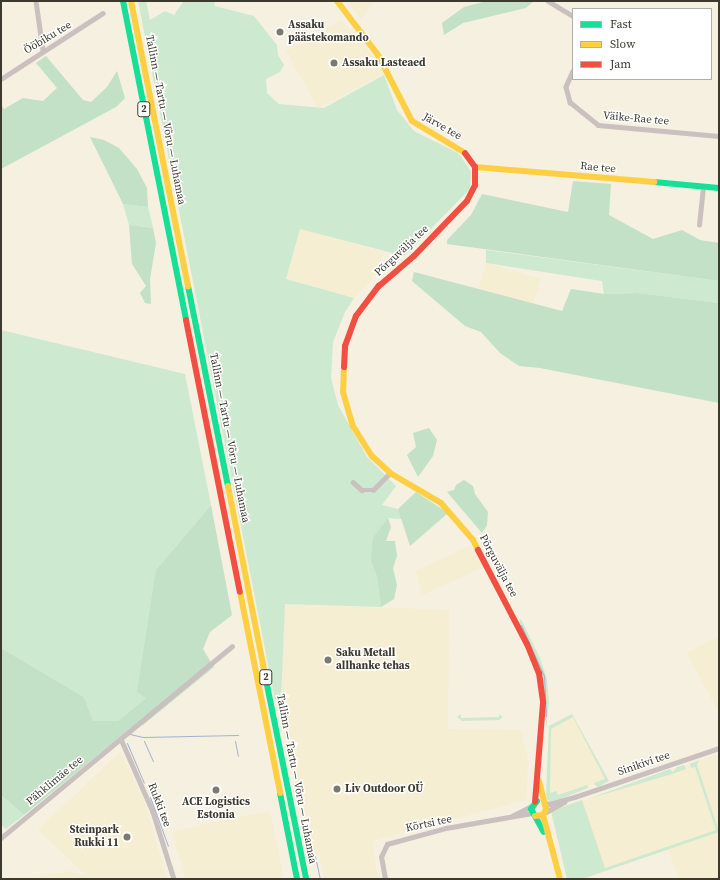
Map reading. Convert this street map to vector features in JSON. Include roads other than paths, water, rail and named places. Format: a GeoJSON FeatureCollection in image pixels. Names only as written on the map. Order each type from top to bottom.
{"type":"FeatureCollection","features":[{"type":"Feature","properties":{"kind":"main road","name":"Tallinn — Tartu — Võru — Luhamaa"},"geometry":{"type":"LineString","coordinates":[[123,1],[296,879]]}},
{"type":"Feature","properties":{"kind":"main road","name":"Tallinn — Tartu — Võru — Luhamaa"},"geometry":{"type":"LineString","coordinates":[[131,1],[306,879]]}},
{"type":"Feature","properties":{"kind":"main road","name":"Järve tee"},"geometry":{"type":"LineString","coordinates":[[338,1],[378,55],[400,104],[412,121],[428,132],[460,149],[470,158],[475,167]]}},
{"type":"Feature","properties":{"kind":"main road","name":"Rae tee"},"geometry":{"type":"LineString","coordinates":[[475,167],[719,188]]}},
{"type":"Feature","properties":{"kind":"main road","name":"Põrguvälja tee"},"geometry":{"type":"LineString","coordinates":[[475,167],[475,185],[467,200],[414,256],[370,295],[356,316],[345,346],[343,392],[352,426],[360,440],[390,473],[431,496],[449,510],[474,540],[487,562],[539,673],[543,703],[533,809]]}},
{"type":"Feature","properties":{"kind":"main road","name":"Põrguvälja tee"},"geometry":{"type":"LineString","coordinates":[[538,762],[539,784],[544,803],[544,813]]}},
{"type":"Feature","properties":{"kind":"main road"},"geometry":{"type":"LineString","coordinates":[[533,809],[544,803]]}},
{"type":"Feature","properties":{"kind":"main road"},"geometry":{"type":"LineString","coordinates":[[533,809],[544,813],[550,844],[560,879]]}},
{"type":"Feature","properties":{"kind":"main road"},"geometry":{"type":"LineString","coordinates":[[533,809],[550,844]]}},
{"type":"Feature","properties":{"kind":"street"},"geometry":{"type":"LineString","coordinates":[[36,1],[43,50]]}},
{"type":"Feature","properties":{"kind":"street"},"geometry":{"type":"LineString","coordinates":[[548,1],[572,15]]}},
{"type":"Feature","properties":{"kind":"street","name":"Ööbiku tee"},"geometry":{"type":"LineString","coordinates":[[1,79],[43,50],[73,34],[103,13]]}},
{"type":"Feature","properties":{"kind":"street","name":"Väike-Rae tee"},"geometry":{"type":"LineString","coordinates":[[572,72],[566,87],[570,102],[598,125],[719,136]]}},
{"type":"Feature","properties":{"kind":"street"},"geometry":{"type":"LineString","coordinates":[[699,226],[703,187]]}},
{"type":"Feature","properties":{"kind":"street"},"geometry":{"type":"LineString","coordinates":[[353,482],[362,490],[373,490],[390,473]]}},
{"type":"Feature","properties":{"kind":"street","name":"Pähklimäe tee"},"geometry":{"type":"LineString","coordinates":[[1,838],[121,739],[163,701],[232,646]]}},
{"type":"Feature","properties":{"kind":"street","name":"Rukki tee"},"geometry":{"type":"LineString","coordinates":[[121,739],[153,812],[174,879]]}},
{"type":"Feature","properties":{"kind":"street","name":"Sinikivi tee"},"geometry":{"type":"LineString","coordinates":[[544,803],[550,804],[575,797],[719,748]]}},
{"type":"Feature","properties":{"kind":"street","name":"Sinikivi tee"},"geometry":{"type":"LineString","coordinates":[[544,813],[575,797]]}},
{"type":"Feature","properties":{"kind":"street","name":"Kõrtsi tee"},"geometry":{"type":"LineString","coordinates":[[385,879],[381,857],[387,844],[446,828],[512,816],[533,809]]}},
{"type":"Feature","properties":{"kind":"waterway"},"geometry":{"type":"LineString","coordinates":[[521,625],[544,676],[546,716]]}},
{"type":"Feature","properties":{"kind":"waterway"},"geometry":{"type":"LineString","coordinates":[[130,734],[143,737],[238,735]]}},
{"type":"Feature","properties":{"kind":"waterway"},"geometry":{"type":"LineString","coordinates":[[144,741],[153,761]]}},
{"type":"Feature","properties":{"kind":"waterway"},"geometry":{"type":"LineString","coordinates":[[235,741],[238,756]]}},
{"type":"Feature","properties":{"kind":"waterway"},"geometry":{"type":"LineString","coordinates":[[127,743],[144,783]]}},
{"type":"Feature","properties":{"kind":"waterway"},"geometry":{"type":"LineString","coordinates":[[150,797],[168,846]]}},
{"type":"Feature","properties":{"kind":"waterway"},"geometry":{"type":"LineString","coordinates":[[315,856],[320,879]]}},
{"type":"Feature","properties":{"kind":"place","name":"Assaku päästekomando"},"geometry":{"type":"Point","coordinates":[280,32]}},
{"type":"Feature","properties":{"kind":"place","name":"Assaku Lasteaed"},"geometry":{"type":"Point","coordinates":[334,63]}},
{"type":"Feature","properties":{"kind":"place","name":"Saku Metall allhanke tehas"},"geometry":{"type":"Point","coordinates":[328,660]}},
{"type":"Feature","properties":{"kind":"place","name":"Liv Outdoor OÜ"},"geometry":{"type":"Point","coordinates":[337,789]}},
{"type":"Feature","properties":{"kind":"place","name":"ACE Logistics Estonia"},"geometry":{"type":"Point","coordinates":[216,790]}},
{"type":"Feature","properties":{"kind":"place","name":"Steinpark Rukki 11"},"geometry":{"type":"Point","coordinates":[127,837]}}]}
